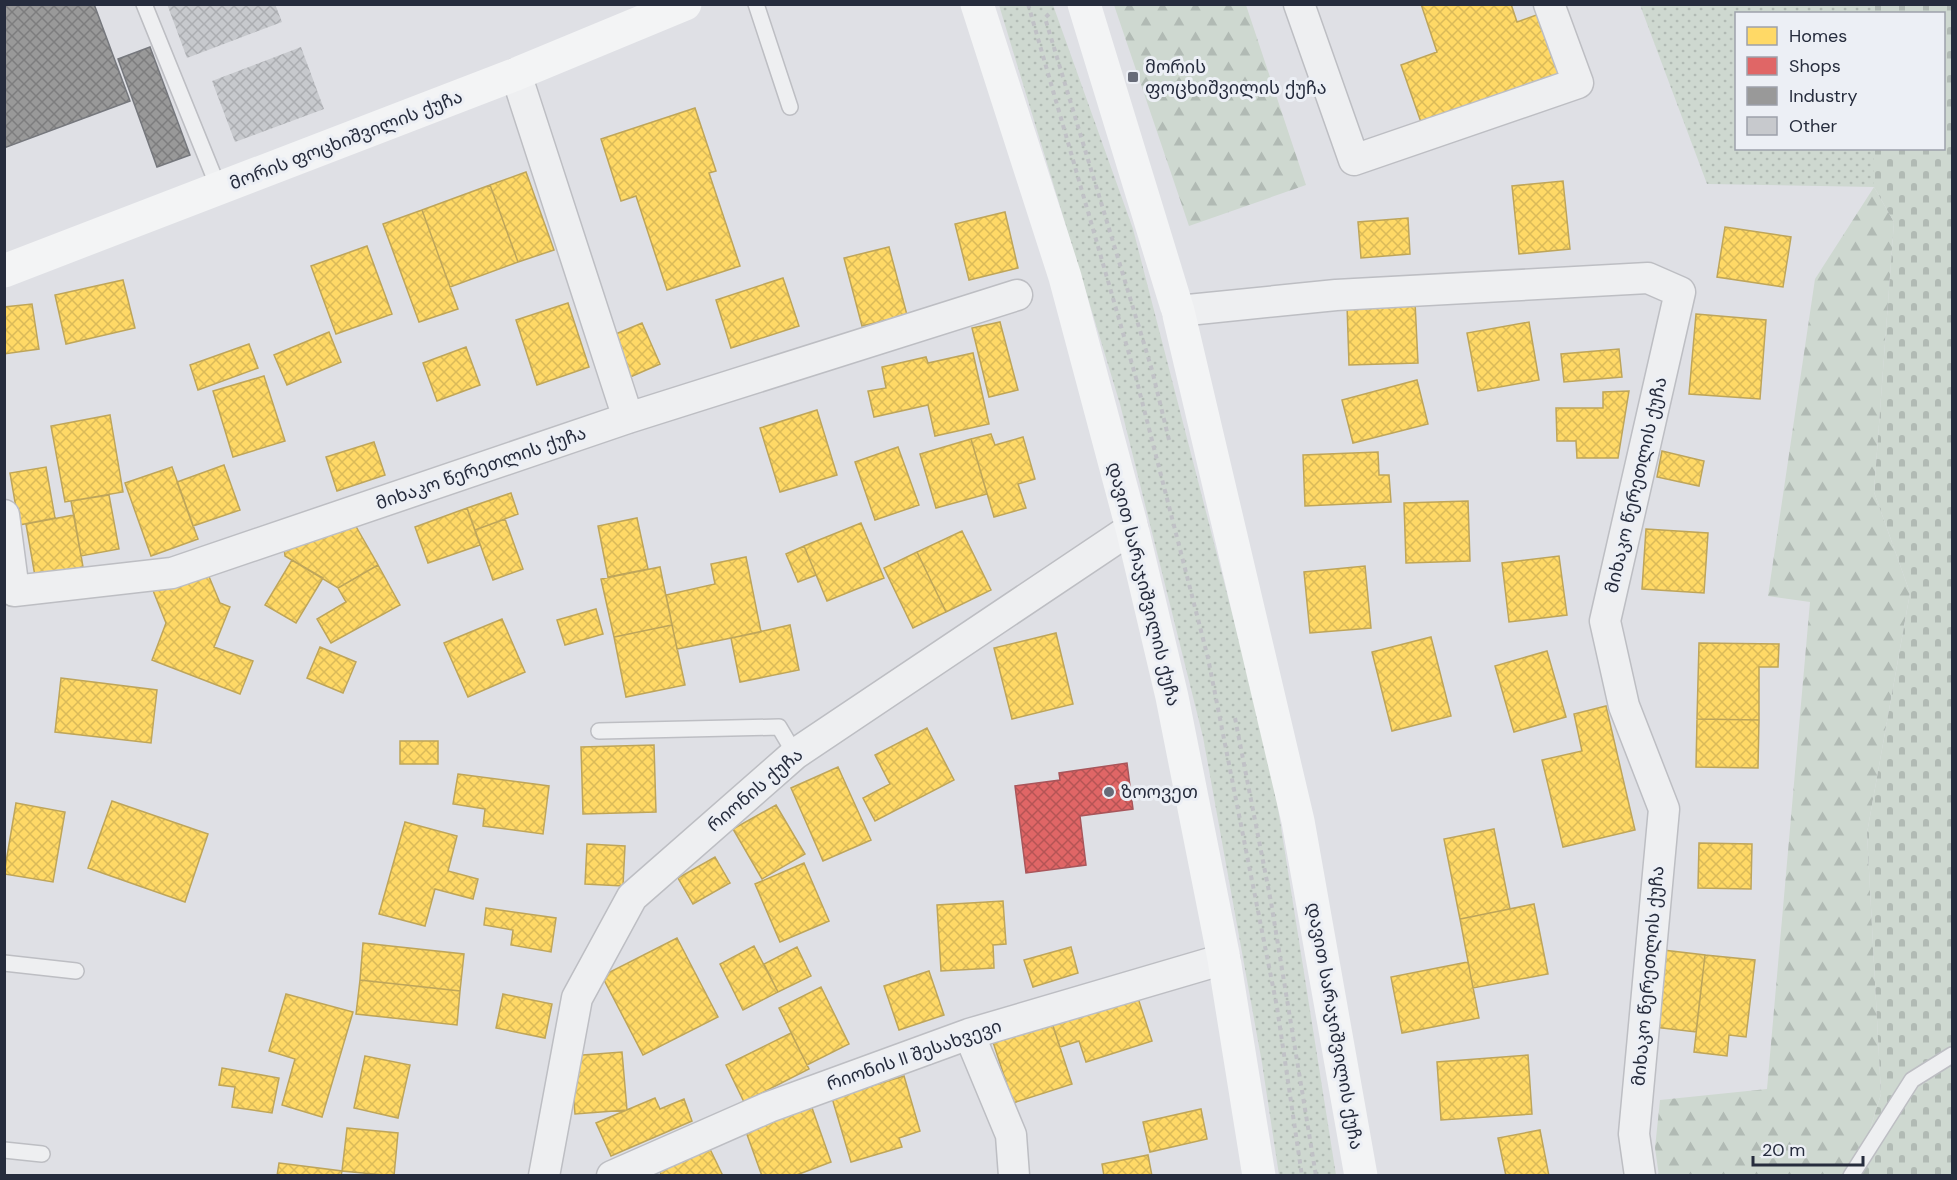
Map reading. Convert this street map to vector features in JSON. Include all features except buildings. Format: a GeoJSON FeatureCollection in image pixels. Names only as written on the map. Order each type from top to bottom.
{"type":"FeatureCollection","features":[{"type":"Feature","properties":{"kind":"main road","name":"მორის ფოცხიშვილის ქუჩა"},"geometry":{"type":"LineString","coordinates":[[4,272],[516,74],[685,4]]}},
{"type":"Feature","properties":{"kind":"main road","name":"დავით სარაჯიშვილის ქუჩა"},"geometry":{"type":"LineString","coordinates":[[977,4],[1065,277],[1132,528],[1172,697],[1224,959],[1259,1176]]}},
{"type":"Feature","properties":{"kind":"main road","name":"დავით სარაჯიშვილის ქუჩა"},"geometry":{"type":"LineString","coordinates":[[1084,4],[1178,311],[1298,821],[1361,1176]]}},
{"type":"Feature","properties":{"kind":"street"},"geometry":{"type":"LineString","coordinates":[[1299,4],[1354,160],[1578,82],[1550,4]]}},
{"type":"Feature","properties":{"kind":"street"},"geometry":{"type":"LineString","coordinates":[[516,74],[628,418]]}},
{"type":"Feature","properties":{"kind":"street","name":"მიხაკო წერეთლის ქუჩა"},"geometry":{"type":"LineString","coordinates":[[1178,311],[1336,295],[1648,278],[1680,292],[1605,621],[1624,706],[1664,809],[1634,1134],[1640,1176]]}},
{"type":"Feature","properties":{"kind":"street","name":"მიხაკო წერეთლის ქუჩა"},"geometry":{"type":"LineString","coordinates":[[4,515],[14,591],[172,573],[628,418],[1017,295]]}},
{"type":"Feature","properties":{"kind":"street","name":"რიონის ქუჩა"},"geometry":{"type":"LineString","coordinates":[[544,1176],[577,998],[632,897],[795,754],[1132,528]]}},
{"type":"Feature","properties":{"kind":"street","name":"რიონის II შესახვევი"},"geometry":{"type":"LineString","coordinates":[[612,1176],[769,1107],[969,1034],[1224,959]]}},
{"type":"Feature","properties":{"kind":"street"},"geometry":{"type":"LineString","coordinates":[[969,1034],[1011,1135],[1014,1176]]}},
{"type":"Feature","properties":{"kind":"lane"},"geometry":{"type":"LineString","coordinates":[[144,4],[219,189]]}},
{"type":"Feature","properties":{"kind":"lane"},"geometry":{"type":"LineString","coordinates":[[756,4],[790,107]]}},
{"type":"Feature","properties":{"kind":"lane"},"geometry":{"type":"LineString","coordinates":[[599,731],[779,727],[795,754]]}},
{"type":"Feature","properties":{"kind":"lane"},"geometry":{"type":"LineString","coordinates":[[4,963],[76,971]]}},
{"type":"Feature","properties":{"kind":"lane"},"geometry":{"type":"LineString","coordinates":[[1851,1176],[1912,1080],[1953,1055]]}},
{"type":"Feature","properties":{"kind":"lane"},"geometry":{"type":"LineString","coordinates":[[4,1150],[42,1154]]}},
{"type":"Feature","properties":{"kind":"path"},"geometry":{"type":"LineString","coordinates":[[1052,10],[1045,18],[1152,370],[1169,440]]}},
{"type":"Feature","properties":{"kind":"path"},"geometry":{"type":"LineString","coordinates":[[1233,709],[1271,902],[1316,1176]]}},
{"type":"Feature","properties":{"kind":"green space"},"geometry":{"type":"Polygon","coordinates":[[[999,5],[1053,5],[1133,229],[1271,764],[1336,1175],[1279,1175],[1262,1063],[1203,737],[1120,404],[999,5]]]}},
{"type":"Feature","properties":{"kind":"green space"},"geometry":{"type":"Polygon","coordinates":[[[1114,5],[1246,5],[1306,185],[1189,226],[1114,5]]]}},
{"type":"Feature","properties":{"kind":"green space"},"geometry":{"type":"Polygon","coordinates":[[[1640,5],[1875,5],[1875,12],[1735,12],[1735,150],[1874,150],[1874,187],[1707,184],[1640,5]]]}},
{"type":"Feature","properties":{"kind":"green space"},"geometry":{"type":"Polygon","coordinates":[[[1875,5],[1952,5],[1952,1175],[1856,1176],[1881,1094],[1867,833],[1910,593],[1874,492],[1894,222],[1874,187],[1874,150],[1945,150],[1945,12],[1875,12],[1875,5]]]}},
{"type":"Feature","properties":{"kind":"green space"},"geometry":{"type":"Polygon","coordinates":[[[1874,187],[1894,222],[1874,492],[1910,593],[1867,833],[1881,1094],[1856,1175],[1659,1176],[1655,1148],[1660,1100],[1767,1089],[1810,602],[1768,596],[1815,279],[1874,187]]]}},
{"type":"Feature","properties":{"kind":"place","name":"მორის ფოცხიშვილის ქუჩა"},"geometry":{"type":"Point","coordinates":[1133,77]}},
{"type":"Feature","properties":{"kind":"place","name":"ზოოვეთ"},"geometry":{"type":"Point","coordinates":[1109,792]}}]}
